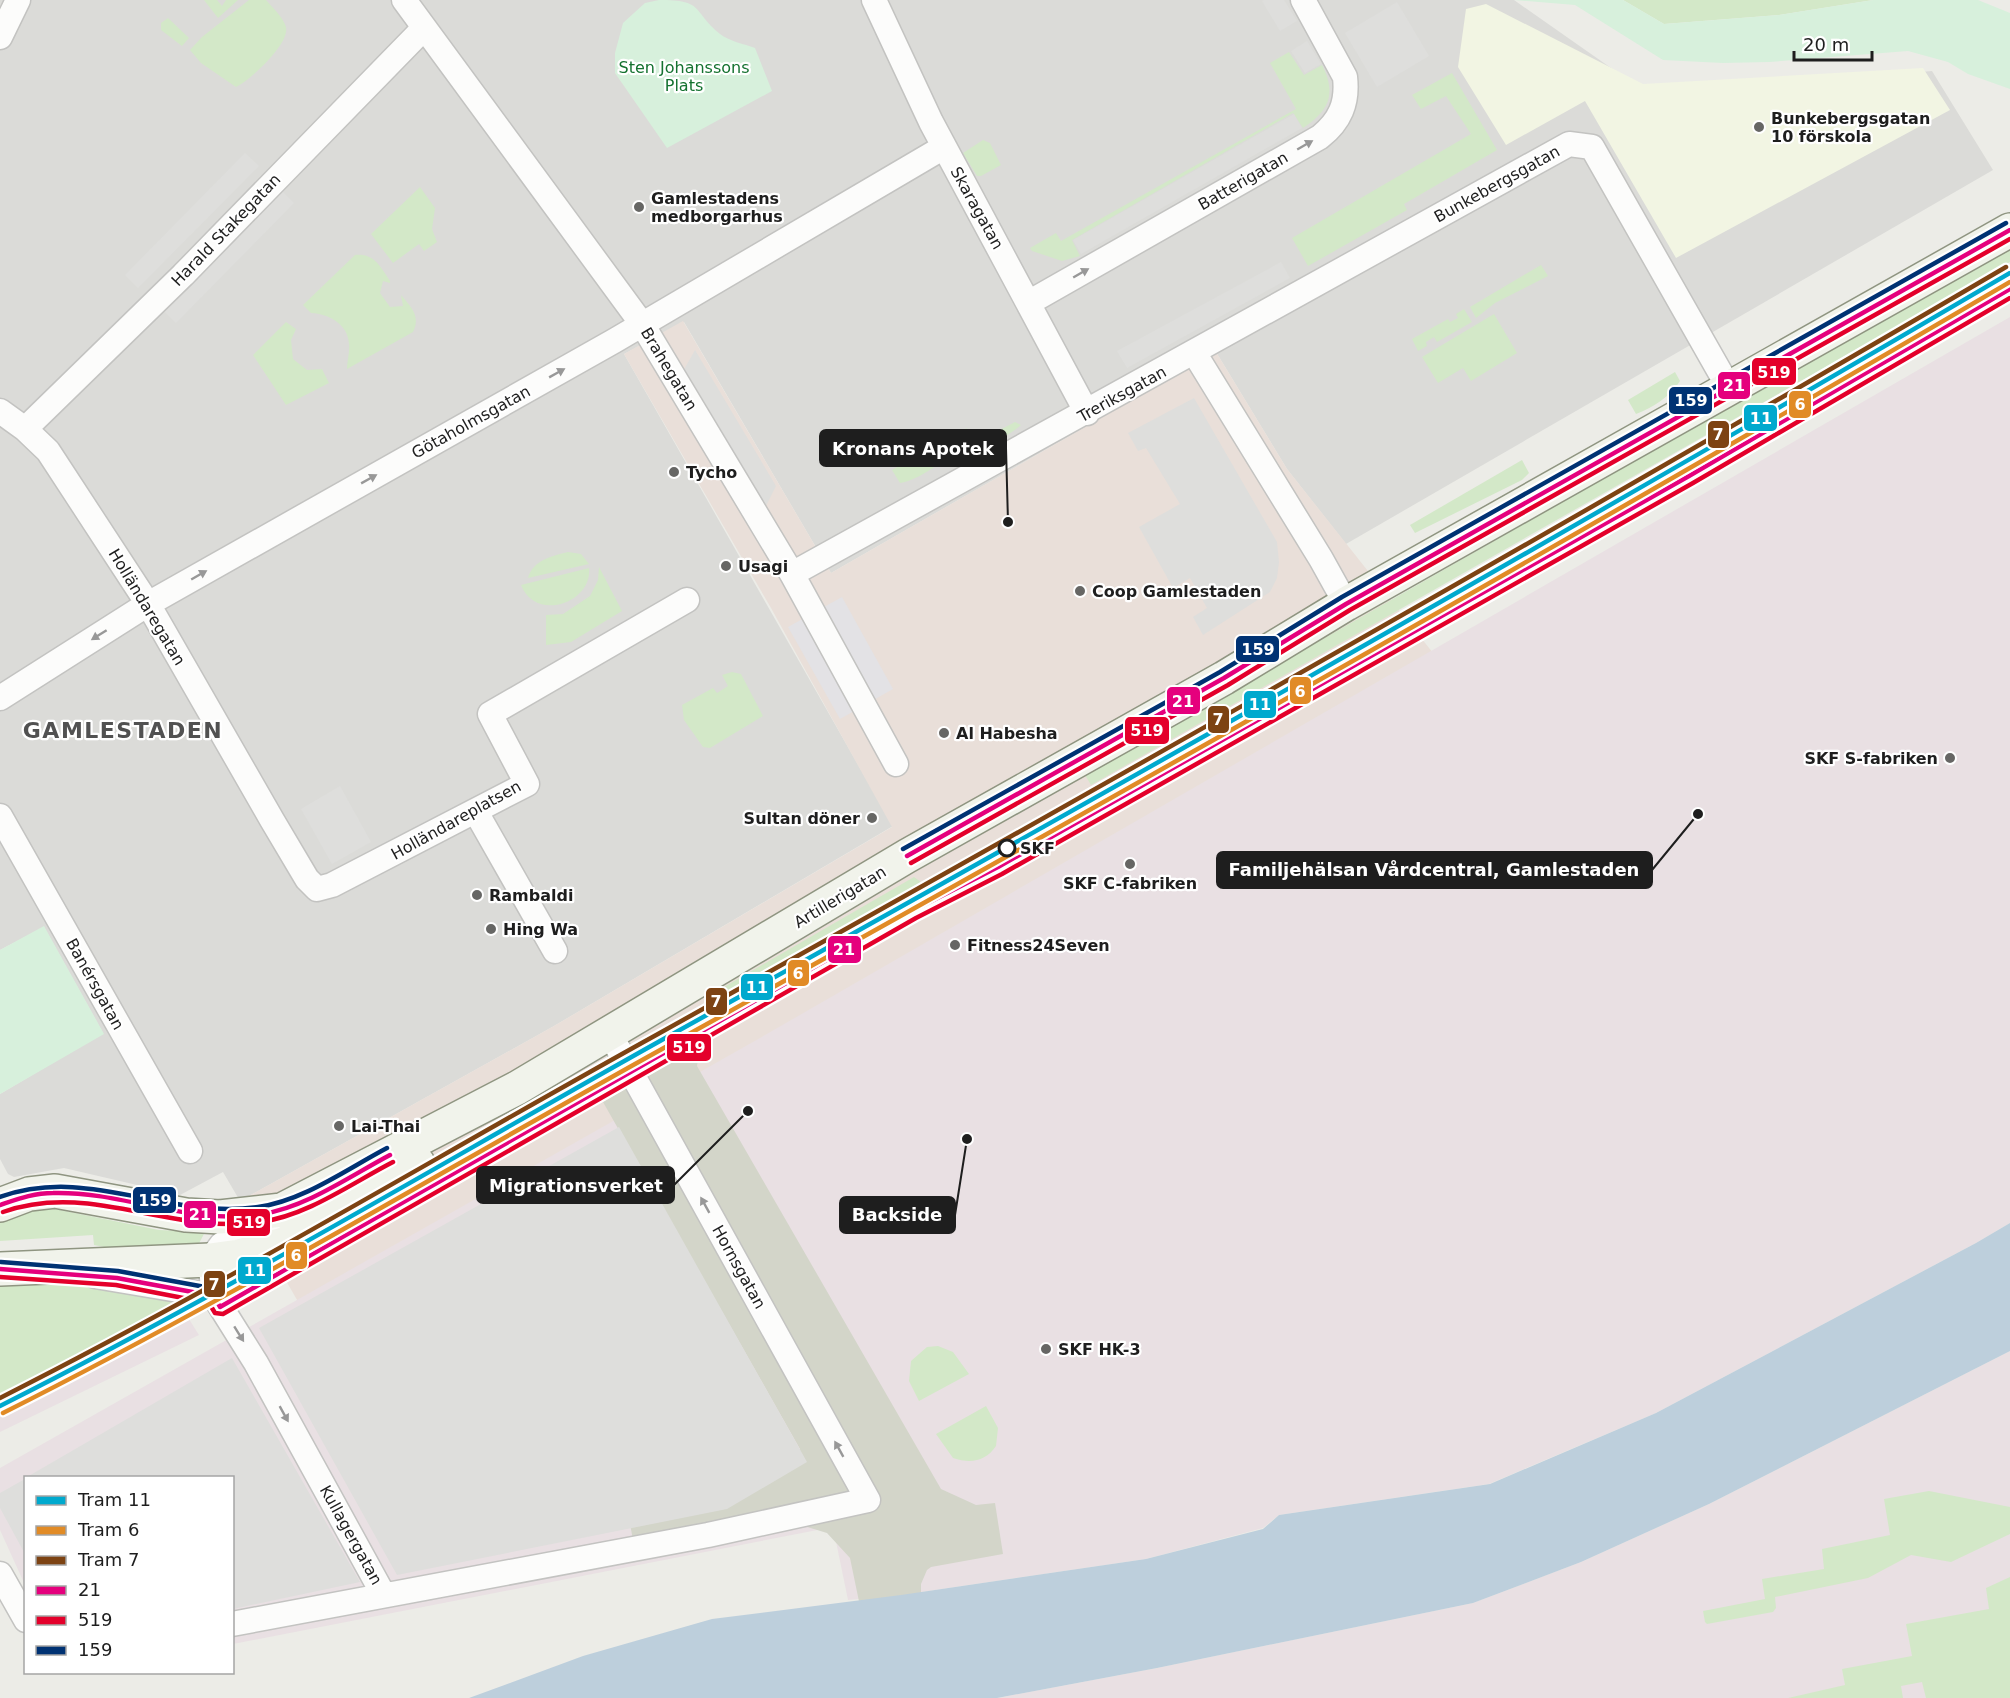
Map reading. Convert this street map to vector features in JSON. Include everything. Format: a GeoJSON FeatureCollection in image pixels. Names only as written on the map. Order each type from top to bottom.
{"type":"FeatureCollection","features":[{"type":"Feature","properties":{"kind":"main road","name":"Artillerigatan"},"geometry":{"type":"LineString","coordinates":[[0,1205],[29,1194],[55,1191],[186,1215],[244,1215],[282,1210],[517,1088],[907,856],[1224,678],[1346,604],[2010,230]]}},
{"type":"Feature","properties":{"kind":"main road","name":"Artillerigatan"},"geometry":{"type":"LineString","coordinates":[[2,1268],[210,1260],[239,1256],[284,1244],[436,1152],[517,1088]]}},
{"type":"Feature","properties":{"kind":"street"},"geometry":{"type":"LineString","coordinates":[[0,37],[18,0]]}},
{"type":"Feature","properties":{"kind":"street","name":"Brahegatan"},"geometry":{"type":"LineString","coordinates":[[404,0],[642,324],[792,574],[896,764]]}},
{"type":"Feature","properties":{"kind":"street","name":"Skaragatan"},"geometry":{"type":"LineString","coordinates":[[874,0],[911,84],[1030,302],[1087,413]]}},
{"type":"Feature","properties":{"kind":"street","name":"Batterigatan"},"geometry":{"type":"LineString","coordinates":[[1030,302],[1320,137],[1340,118],[1347,92],[1345,77],[1303,0]]}},
{"type":"Feature","properties":{"kind":"street","name":"Harald Stakegatan"},"geometry":{"type":"LineString","coordinates":[[25,429],[183,275],[424,28]]}},
{"type":"Feature","properties":{"kind":"street","name":"Bunkebergsgatan"},"geometry":{"type":"LineString","coordinates":[[1195,354],[1569,144],[1592,147],[1729,388]]}},
{"type":"Feature","properties":{"kind":"street","name":"Götaholmsgatan"},"geometry":{"type":"LineString","coordinates":[[0,698],[148,604],[642,324],[944,147]]}},
{"type":"Feature","properties":{"kind":"street"},"geometry":{"type":"LineString","coordinates":[[1195,354],[1318,553],[1346,604]]}},
{"type":"Feature","properties":{"kind":"street","name":"Treriksgatan"},"geometry":{"type":"LineString","coordinates":[[792,574],[1195,354]]}},
{"type":"Feature","properties":{"kind":"street","name":"Holländaregatan"},"geometry":{"type":"LineString","coordinates":[[0,411],[25,429],[48,451],[148,604],[272,820]]}},
{"type":"Feature","properties":{"kind":"street","name":"Holländareplatsen"},"geometry":{"type":"LineString","coordinates":[[272,820],[307,879],[317,889],[332,885],[476,812],[527,784],[490,714],[687,600]]}},
{"type":"Feature","properties":{"kind":"street"},"geometry":{"type":"LineString","coordinates":[[476,812],[555,951]]}},
{"type":"Feature","properties":{"kind":"street","name":"Banérsgatan"},"geometry":{"type":"LineString","coordinates":[[0,816],[190,1151]]}},
{"type":"Feature","properties":{"kind":"street","name":"Hornsgatan"},"geometry":{"type":"LineString","coordinates":[[610,1034],[868,1500]]}},
{"type":"Feature","properties":{"kind":"street","name":"Artillerigatan"},"geometry":{"type":"LineString","coordinates":[[210,1260],[222,1244],[286,1222],[350,1189],[399,1150]]}},
{"type":"Feature","properties":{"kind":"street"},"geometry":{"type":"LineString","coordinates":[[2,1268],[117,1278],[214,1296],[210,1260]]}},
{"type":"Feature","properties":{"kind":"street","name":"Kullagergatan"},"geometry":{"type":"LineString","coordinates":[[214,1296],[256,1363],[383,1594],[696,1537],[868,1500]]}},
{"type":"Feature","properties":{"kind":"street"},"geometry":{"type":"LineString","coordinates":[[0,1574],[24,1616]]}},
{"type":"Feature","properties":{"kind":"street"},"geometry":{"type":"LineString","coordinates":[[234,1624],[383,1594]]}},
{"type":"Feature","properties":{"kind":"shaded area"},"geometry":{"type":"Polygon","coordinates":[[[0,0],[1514,0],[1651,96],[1932,71],[1993,170],[1346,544],[1287,469],[1216,352],[831,573],[684,322],[624,354],[893,826],[554,1026],[240,1201],[223,1172],[180,1195],[64,1168],[14,1177],[8,1174],[0,1159],[0,1094],[103,1033],[44,927],[0,950],[0,0]]]}},
{"type":"Feature","properties":{"kind":"shaded area"},"geometry":{"type":"Polygon","coordinates":[[[1284,0],[1297,21],[1280,31],[1262,1],[1284,0]]]}},
{"type":"Feature","properties":{"kind":"shaded area"},"geometry":{"type":"Polygon","coordinates":[[[1397,2],[1429,56],[1377,87],[1345,33],[1397,2]]]}},
{"type":"Feature","properties":{"kind":"shaded area","name":"Bunkebergsgatan 10 förskola"},"geometry":{"type":"Polygon","coordinates":[[[1486,4],[1643,84],[1923,68],[1950,110],[1676,258],[1585,101],[1506,145],[1458,67],[1466,9],[1486,4]]]}},
{"type":"Feature","properties":{"kind":"shaded area"},"geometry":{"type":"Polygon","coordinates":[[[1307,41],[1321,64],[1305,73],[1291,51],[1307,41]]]}},
{"type":"Feature","properties":{"kind":"shaded area"},"geometry":{"type":"Polygon","coordinates":[[[1294,114],[1302,128],[1081,254],[1073,240],[1294,114]]]}},
{"type":"Feature","properties":{"kind":"shaded area"},"geometry":{"type":"Polygon","coordinates":[[[245,153],[259,166],[138,288],[125,275],[245,153]]]}},
{"type":"Feature","properties":{"kind":"shaded area"},"geometry":{"type":"Polygon","coordinates":[[[281,190],[294,203],[176,323],[163,310],[281,190]]]}},
{"type":"Feature","properties":{"kind":"shaded area"},"geometry":{"type":"Polygon","coordinates":[[[1281,262],[1290,278],[1127,368],[1117,351],[1281,262]]]}},
{"type":"Feature","properties":{"kind":"shaded area"},"geometry":{"type":"Polygon","coordinates":[[[2010,317],[2010,1223],[1656,1413],[1489,1484],[1279,1515],[1263,1528],[1146,1559],[901,1595],[848,1600],[833,1527],[234,1644],[234,1476],[24,1476],[24,1583],[0,1530],[0,1468],[760,1038],[2010,317]]]}},
{"type":"Feature","properties":{"kind":"shaded area"},"geometry":{"type":"Polygon","coordinates":[[[683,321],[831,573],[1216,352],[1287,469],[1437,658],[300,1305],[240,1201],[554,1026],[892,827],[771,608],[624,354],[683,321]]]}},
{"type":"Feature","properties":{"kind":"shaded area"},"geometry":{"type":"Polygon","coordinates":[[[695,350],[776,486],[763,512],[682,373],[695,350]]]}},
{"type":"Feature","properties":{"kind":"shaded area"},"geometry":{"type":"Polygon","coordinates":[[[1194,398],[1277,542],[1279,562],[1277,578],[1270,592],[1203,635],[1193,617],[1207,608],[1190,578],[1173,588],[1139,527],[1180,504],[1146,448],[1138,451],[1128,433],[1194,398]]]}},
{"type":"Feature","properties":{"kind":"shaded area"},"geometry":{"type":"Polygon","coordinates":[[[842,597],[893,689],[840,719],[788,627],[842,597]]]}},
{"type":"Feature","properties":{"kind":"shaded area"},"geometry":{"type":"Polygon","coordinates":[[[340,786],[371,842],[332,864],[301,809],[340,786]]]}},
{"type":"Feature","properties":{"kind":"shaded area"},"geometry":{"type":"Polygon","coordinates":[[[700,1046],[697,1066],[941,1489],[976,1505],[995,1503],[1003,1554],[931,1567],[927,1570],[921,1584],[921,1597],[879,1698],[850,1558],[827,1533],[804,1526],[636,1556],[627,1508],[800,1449],[603,1102],[700,1046]]]}},
{"type":"Feature","properties":{"kind":"shaded area"},"geometry":{"type":"Polygon","coordinates":[[[619,1127],[807,1462],[727,1509],[397,1575],[259,1328],[619,1127]]]}},
{"type":"Feature","properties":{"kind":"shaded area"},"geometry":{"type":"Polygon","coordinates":[[[182,1308],[199,1335],[0,1432],[0,1398],[182,1308]]]}},
{"type":"Feature","properties":{"kind":"shaded area"},"geometry":{"type":"Polygon","coordinates":[[[2010,1351],[2010,1698],[997,1698],[1157,1668],[1473,1603],[1581,1562],[1709,1504],[2010,1351]]]}},
{"type":"Feature","properties":{"kind":"shaded area"},"geometry":{"type":"Polygon","coordinates":[[[232,1358],[360,1582],[234,1609],[234,1476],[29,1476],[232,1358]]]}},
{"type":"Feature","properties":{"kind":"shaded area"},"geometry":{"type":"Polygon","coordinates":[[[24,1480],[24,1552],[0,1508],[0,1493],[24,1480]]]}},
{"type":"Feature","properties":{"kind":"green space"},"geometry":{"type":"Polygon","coordinates":[[[204,0],[217,0],[222,6],[226,0],[238,0],[218,18],[204,0]]]}},
{"type":"Feature","properties":{"kind":"green space"},"geometry":{"type":"Polygon","coordinates":[[[249,0],[266,0],[283,20],[286,34],[268,61],[236,87],[201,63],[190,50],[202,37],[249,0]]]}},
{"type":"Feature","properties":{"kind":"green space","name":"Sten Johanssons Plats"},"geometry":{"type":"Polygon","coordinates":[[[674,0],[691,4],[720,34],[755,48],[772,91],[667,148],[615,73],[615,53],[623,23],[645,3],[674,0]]]}},
{"type":"Feature","properties":{"kind":"green space"},"geometry":{"type":"Polygon","coordinates":[[[1514,0],[1623,0],[1664,24],[1779,15],[1873,0],[1978,0],[2010,13],[2010,89],[1968,74],[1948,62],[1908,51],[1769,62],[1723,63],[1663,60],[1575,5],[1514,0]]]}},
{"type":"Feature","properties":{"kind":"green space"},"geometry":{"type":"Polygon","coordinates":[[[1623,0],[1873,0],[1779,15],[1664,24],[1623,0]]]}},
{"type":"Feature","properties":{"kind":"green space"},"geometry":{"type":"Polygon","coordinates":[[[168,18],[189,38],[182,46],[161,30],[161,23],[168,18]]]}},
{"type":"Feature","properties":{"kind":"green space"},"geometry":{"type":"Polygon","coordinates":[[[1289,52],[1304,75],[1322,65],[1327,75],[1328,101],[1312,122],[1303,128],[1293,113],[1072,240],[1080,256],[1062,261],[1032,251],[1030,248],[1056,233],[1061,241],[1296,109],[1270,63],[1289,52]]]}},
{"type":"Feature","properties":{"kind":"green space"},"geometry":{"type":"Polygon","coordinates":[[[1452,73],[1497,150],[1404,204],[1407,210],[1308,266],[1292,238],[1471,134],[1446,96],[1421,109],[1412,95],[1452,73]]]}},
{"type":"Feature","properties":{"kind":"green space"},"geometry":{"type":"Polygon","coordinates":[[[983,140],[990,143],[1001,165],[977,176],[963,153],[983,140]]]}},
{"type":"Feature","properties":{"kind":"green space"},"geometry":{"type":"Polygon","coordinates":[[[420,187],[435,208],[432,229],[437,242],[424,251],[419,244],[393,263],[371,234],[420,187]]]}},
{"type":"Feature","properties":{"kind":"green space"},"geometry":{"type":"Polygon","coordinates":[[[2010,246],[2010,262],[1091,785],[1085,775],[2010,246]]]}},
{"type":"Feature","properties":{"kind":"green space"},"geometry":{"type":"Polygon","coordinates":[[[355,255],[367,256],[376,262],[390,281],[390,283],[383,281],[380,293],[390,307],[403,306],[401,295],[414,312],[416,321],[413,332],[347,369],[349,347],[345,331],[336,321],[324,315],[311,313],[303,305],[355,255]]]}},
{"type":"Feature","properties":{"kind":"green space"},"geometry":{"type":"Polygon","coordinates":[[[1541,265],[1548,276],[1495,303],[1476,318],[1470,307],[1541,265]]]}},
{"type":"Feature","properties":{"kind":"green space"},"geometry":{"type":"Polygon","coordinates":[[[1464,309],[1472,322],[1437,342],[1434,337],[1426,342],[1427,346],[1418,351],[1412,339],[1448,319],[1450,322],[1458,318],[1456,314],[1464,309]]]}},
{"type":"Feature","properties":{"kind":"green space"},"geometry":{"type":"Polygon","coordinates":[[[1494,314],[1517,353],[1471,381],[1463,368],[1438,383],[1422,357],[1494,314]]]}},
{"type":"Feature","properties":{"kind":"green space"},"geometry":{"type":"Polygon","coordinates":[[[286,322],[296,329],[291,340],[293,359],[307,370],[322,369],[329,383],[286,405],[253,355],[286,322]]]}},
{"type":"Feature","properties":{"kind":"green space"},"geometry":{"type":"Polygon","coordinates":[[[1675,372],[1680,381],[1672,392],[1655,405],[1636,414],[1628,400],[1675,372]]]}},
{"type":"Feature","properties":{"kind":"green space"},"geometry":{"type":"Polygon","coordinates":[[[1015,422],[1021,425],[1005,436],[986,446],[975,446],[977,442],[1015,422]]]}},
{"type":"Feature","properties":{"kind":"green space"},"geometry":{"type":"Polygon","coordinates":[[[967,428],[964,437],[950,455],[919,476],[900,483],[892,470],[967,428]]]}},
{"type":"Feature","properties":{"kind":"green space"},"geometry":{"type":"Polygon","coordinates":[[[1522,460],[1529,473],[1522,480],[1415,533],[1410,525],[1522,460]]]}},
{"type":"Feature","properties":{"kind":"green space"},"geometry":{"type":"Polygon","coordinates":[[[568,552],[581,554],[589,564],[528,578],[530,572],[539,563],[568,552]]]}},
{"type":"Feature","properties":{"kind":"green space"},"geometry":{"type":"Polygon","coordinates":[[[599,567],[622,611],[571,642],[546,645],[546,615],[563,614],[590,596],[598,580],[599,567]]]}},
{"type":"Feature","properties":{"kind":"green space"},"geometry":{"type":"Polygon","coordinates":[[[589,568],[588,580],[582,590],[562,604],[539,603],[528,597],[521,585],[589,568]]]}},
{"type":"Feature","properties":{"kind":"green space"},"geometry":{"type":"Polygon","coordinates":[[[732,672],[741,674],[763,716],[710,748],[703,747],[684,720],[682,705],[713,688],[717,693],[728,686],[722,675],[732,672]]]}},
{"type":"Feature","properties":{"kind":"green space"},"geometry":{"type":"Polygon","coordinates":[[[914,877],[921,882],[918,886],[711,1004],[705,998],[914,877]]]}},
{"type":"Feature","properties":{"kind":"green space"},"geometry":{"type":"Polygon","coordinates":[[[44,926],[104,1034],[0,1094],[0,950],[44,926]]]}},
{"type":"Feature","properties":{"kind":"green space"},"geometry":{"type":"Polygon","coordinates":[[[50,1208],[159,1230],[205,1232],[195,1251],[119,1250],[94,1245],[93,1235],[0,1241],[0,1220],[22,1211],[50,1208]]]}},
{"type":"Feature","properties":{"kind":"green space"},"geometry":{"type":"Polygon","coordinates":[[[78,1279],[171,1298],[172,1308],[0,1395],[0,1282],[78,1279]]]}},
{"type":"Feature","properties":{"kind":"green space"},"geometry":{"type":"Polygon","coordinates":[[[938,1346],[953,1352],[969,1374],[919,1401],[909,1381],[911,1361],[927,1347],[938,1346]]]}},
{"type":"Feature","properties":{"kind":"green space"},"geometry":{"type":"Polygon","coordinates":[[[986,1406],[998,1428],[996,1446],[988,1455],[978,1460],[966,1461],[953,1458],[936,1434],[986,1406]]]}},
{"type":"Feature","properties":{"kind":"green space"},"geometry":{"type":"Polygon","coordinates":[[[1929,1491],[2010,1507],[2010,1534],[1951,1562],[1911,1555],[1868,1578],[1775,1597],[1776,1608],[1773,1612],[1707,1624],[1705,1622],[1703,1611],[1765,1599],[1762,1579],[1824,1569],[1822,1549],[1890,1535],[1884,1499],[1929,1491]]]}},
{"type":"Feature","properties":{"kind":"green space"},"geometry":{"type":"Polygon","coordinates":[[[2010,1577],[2010,1698],[1926,1698],[1922,1682],[1901,1686],[1903,1698],[1788,1698],[1845,1685],[1842,1669],[1912,1656],[1906,1624],[1989,1609],[1986,1588],[2010,1577]]]}},
{"type":"Feature","properties":{"kind":"water"},"geometry":{"type":"Polygon","coordinates":[[[2010,1223],[2010,1351],[1709,1504],[1581,1562],[1473,1603],[1157,1668],[997,1698],[469,1698],[583,1656],[712,1619],[901,1595],[1146,1559],[1263,1529],[1279,1515],[1490,1484],[1656,1413],[2010,1223]]]}},
{"type":"Feature","properties":{"kind":"tram line","name":"7"},"geometry":{"type":"LineString","coordinates":[[0,1398],[249,1265],[1166,749],[1671,462],[2006,267]]}},
{"type":"Feature","properties":{"kind":"tram line","name":"11"},"geometry":{"type":"LineString","coordinates":[[0,1406],[250,1273],[1168,757],[1506,565],[2010,273]]}},
{"type":"Feature","properties":{"kind":"tram line","name":"6"},"geometry":{"type":"LineString","coordinates":[[3,1413],[170,1326],[1170,765],[1675,477],[2010,282]]}},
{"type":"Feature","properties":{"kind":"transit line","name":"159"},"geometry":{"type":"LineString","coordinates":[[903,849],[1220,672],[1342,597],[2006,223]]}},
{"type":"Feature","properties":{"kind":"transit line","name":"21"},"geometry":{"type":"LineString","coordinates":[[907,856],[1224,678],[1346,604],[2010,230]]}},
{"type":"Feature","properties":{"kind":"transit line","name":"519"},"geometry":{"type":"LineString","coordinates":[[911,863],[1228,685],[1350,610],[2010,239]]}},
{"type":"Feature","properties":{"kind":"transit line","name":"159"},"geometry":{"type":"LineString","coordinates":[[1,1262],[118,1271],[216,1289],[223,1297],[908,904],[994,860],[1685,469],[2006,283]]}},
{"type":"Feature","properties":{"kind":"transit line","name":"21"},"geometry":{"type":"LineString","coordinates":[[0,1269],[117,1278],[214,1296],[220,1307],[912,911],[998,867],[1689,476],[2010,289]]}},
{"type":"Feature","properties":{"kind":"transit line","name":"519"},"geometry":{"type":"LineString","coordinates":[[0,1277],[116,1285],[209,1303],[215,1313],[223,1314],[916,918],[1002,874],[1693,483],[2010,298]]}},
{"type":"Feature","properties":{"kind":"transit line","name":"159"},"geometry":{"type":"LineString","coordinates":[[0,1197],[33,1189],[65,1187],[192,1206],[224,1209],[258,1207],[275,1204],[308,1191],[387,1148]]}},
{"type":"Feature","properties":{"kind":"transit line","name":"21"},"geometry":{"type":"LineString","coordinates":[[0,1205],[39,1194],[53,1193],[105,1197],[208,1216],[262,1214],[312,1198],[390,1155]]}},
{"type":"Feature","properties":{"kind":"transit line","name":"519"},"geometry":{"type":"LineString","coordinates":[[3,1212],[36,1204],[67,1202],[99,1205],[194,1222],[226,1224],[260,1222],[278,1219],[312,1206],[393,1162]]}},
{"type":"Feature","properties":{"kind":"place","name":"Bunkebergsgatan 10 förskola"},"geometry":{"type":"Point","coordinates":[1759,127]}},
{"type":"Feature","properties":{"kind":"place","name":"Gamlestadens medborgarhus"},"geometry":{"type":"Point","coordinates":[639,207]}},
{"type":"Feature","properties":{"kind":"place","name":"Tycho"},"geometry":{"type":"Point","coordinates":[674,472]}},
{"type":"Feature","properties":{"kind":"place","name":"Kronans Apotek"},"geometry":{"type":"Point","coordinates":[1008,522]}},
{"type":"Feature","properties":{"kind":"place","name":"Usagi"},"geometry":{"type":"Point","coordinates":[726,566]}},
{"type":"Feature","properties":{"kind":"place","name":"Coop Gamlestaden"},"geometry":{"type":"Point","coordinates":[1080,591]}},
{"type":"Feature","properties":{"kind":"place","name":"Al Habesha"},"geometry":{"type":"Point","coordinates":[944,733]}},
{"type":"Feature","properties":{"kind":"place","name":"SKF S-fabriken"},"geometry":{"type":"Point","coordinates":[1950,758]}},
{"type":"Feature","properties":{"kind":"place","name":"Familjehälsan Vårdcentral, Gamlestaden"},"geometry":{"type":"Point","coordinates":[1698,814]}},
{"type":"Feature","properties":{"kind":"place","name":"Sultan döner"},"geometry":{"type":"Point","coordinates":[872,818]}},
{"type":"Feature","properties":{"kind":"place","name":"SKF"},"geometry":{"type":"Point","coordinates":[1007,848]}},
{"type":"Feature","properties":{"kind":"place","name":"SKF C-fabriken"},"geometry":{"type":"Point","coordinates":[1130,864]}},
{"type":"Feature","properties":{"kind":"place","name":"Rambaldi"},"geometry":{"type":"Point","coordinates":[477,895]}},
{"type":"Feature","properties":{"kind":"place","name":"Hing Wa"},"geometry":{"type":"Point","coordinates":[491,929]}},
{"type":"Feature","properties":{"kind":"place","name":"Fitness24Seven"},"geometry":{"type":"Point","coordinates":[955,945]}},
{"type":"Feature","properties":{"kind":"place","name":"Migrationsverket"},"geometry":{"type":"Point","coordinates":[748,1111]}},
{"type":"Feature","properties":{"kind":"place","name":"Lai-Thai"},"geometry":{"type":"Point","coordinates":[339,1126]}},
{"type":"Feature","properties":{"kind":"place","name":"Backside"},"geometry":{"type":"Point","coordinates":[967,1139]}},
{"type":"Feature","properties":{"kind":"place","name":"SKF HK-3"},"geometry":{"type":"Point","coordinates":[1046,1349]}},
{"type":"Feature","properties":{"kind":"district","name":"GAMLESTADEN"},"geometry":{"type":"Point","coordinates":[123,730]}}]}
